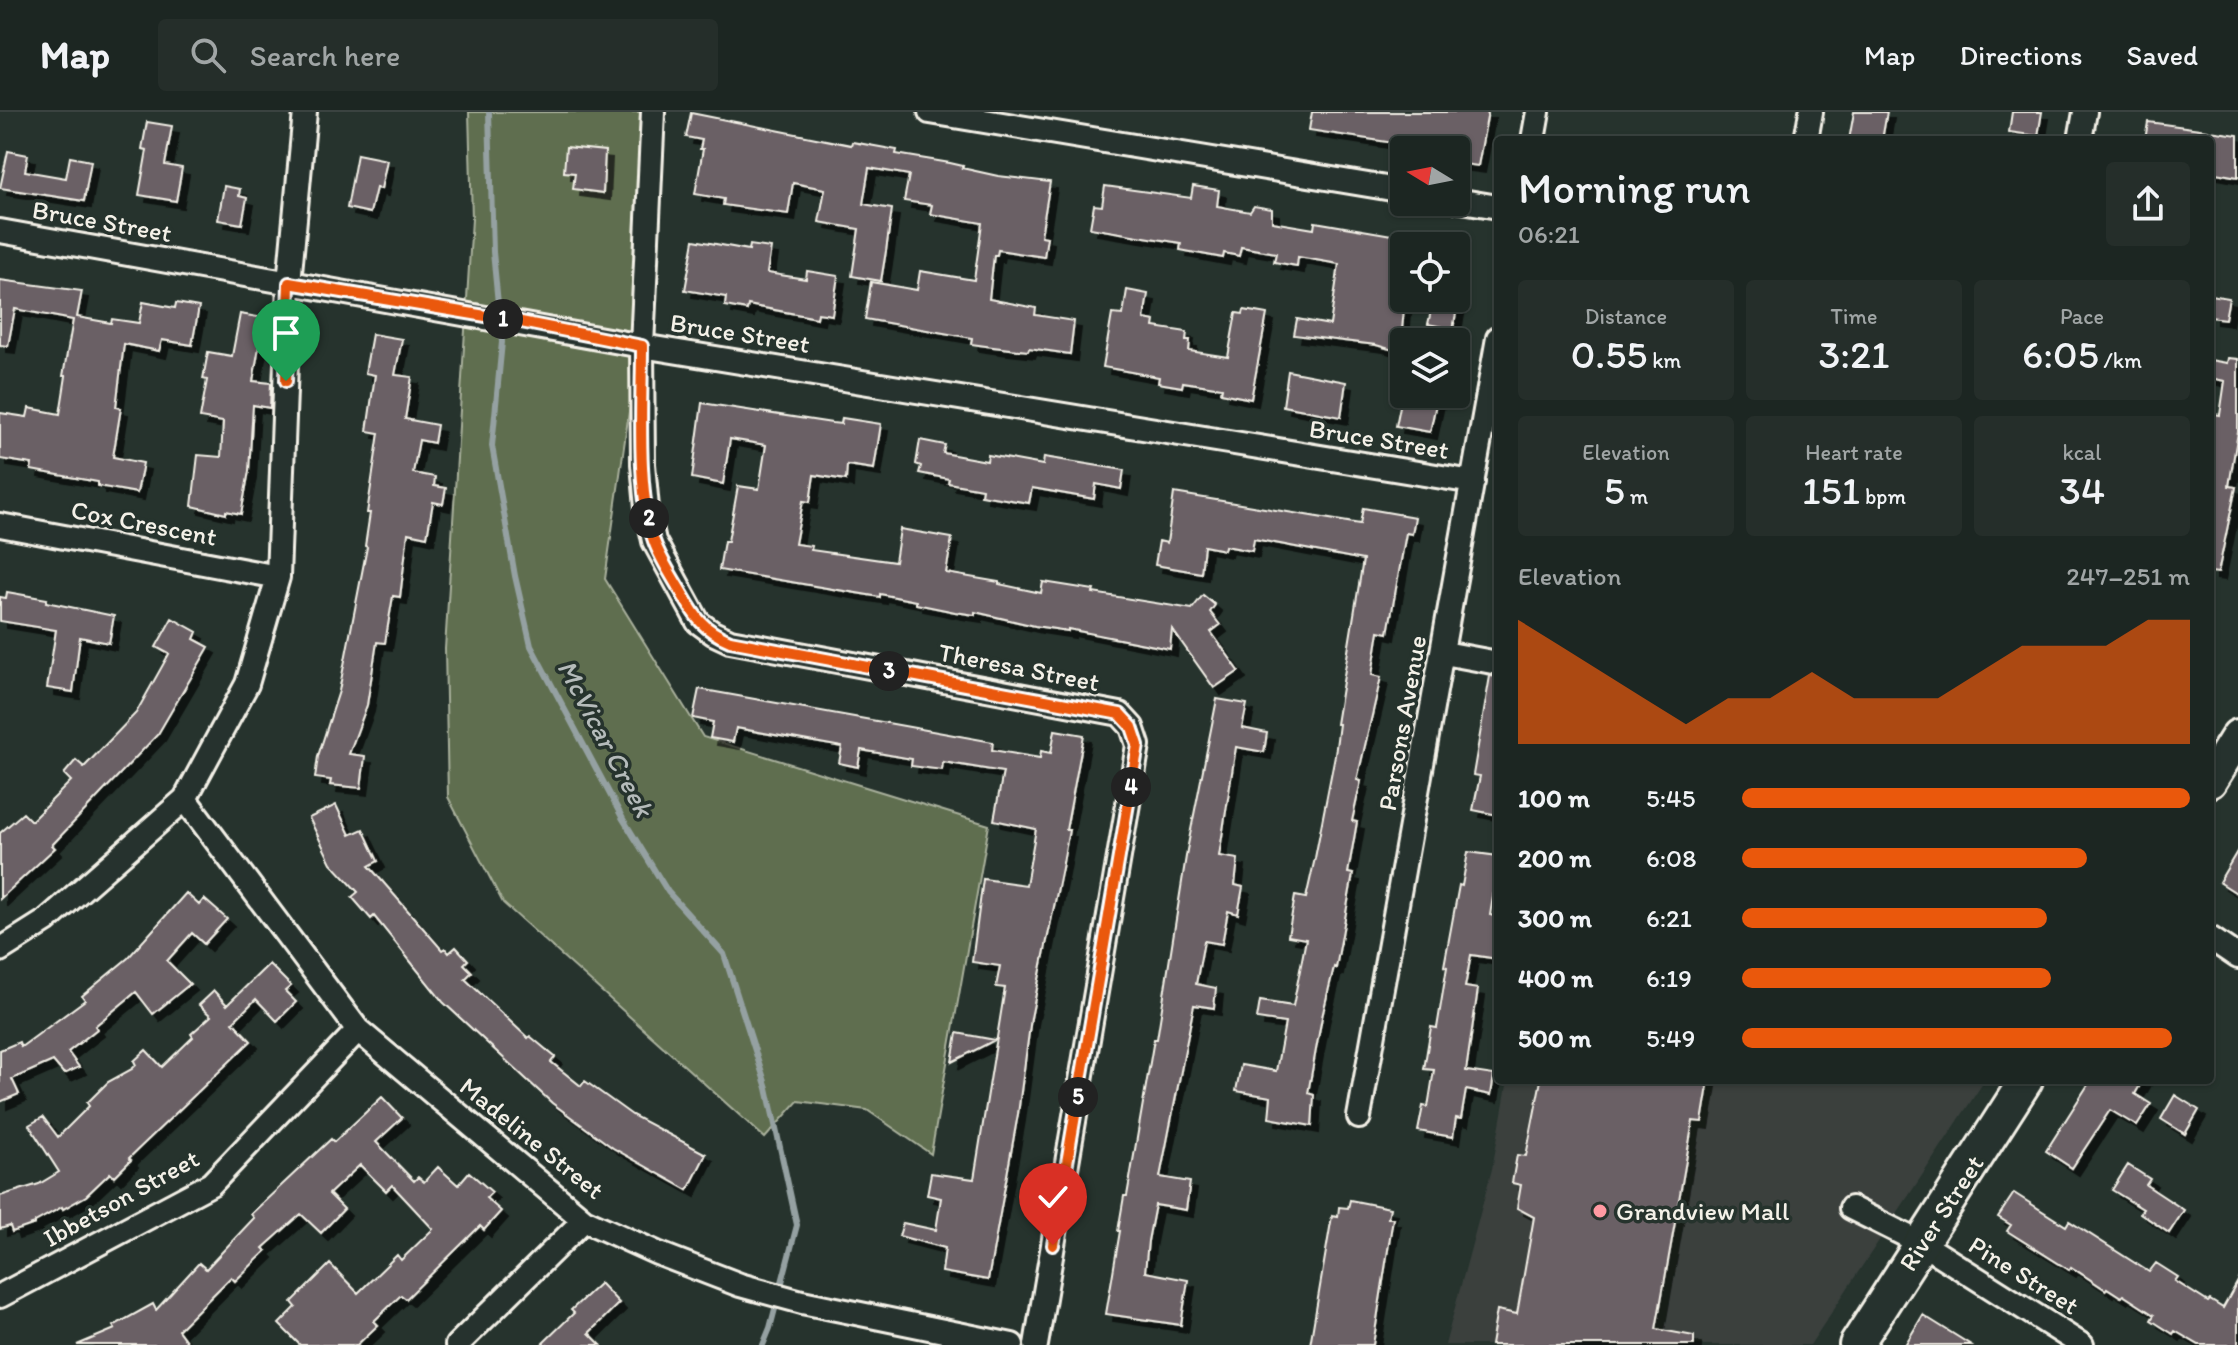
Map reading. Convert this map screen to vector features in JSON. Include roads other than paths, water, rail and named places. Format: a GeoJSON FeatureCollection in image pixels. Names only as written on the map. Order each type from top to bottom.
{"type":"FeatureCollection","features":[{"type":"Feature","properties":{"kind":"main road"},"geometry":{"type":"LineString","coordinates":[[2214,775],[2238,736]]}},
{"type":"Feature","properties":{"kind":"main road","name":"River Street"},"geometry":{"type":"LineString","coordinates":[[1856,1345],[2023,1084]]}},
{"type":"Feature","properties":{"kind":"street"},"geometry":{"type":"LineString","coordinates":[[0,950],[46,921],[185,799],[247,684],[278,577],[289,283],[305,112]]}},
{"type":"Feature","properties":{"kind":"street","name":"Theresa Street"},"geometry":{"type":"LineString","coordinates":[[653,112],[642,346],[643,464],[654,541],[698,622],[730,641],[1120,714],[1132,727],[1138,745],[1036,1345]]}},
{"type":"Feature","properties":{"kind":"street"},"geometry":{"type":"LineString","coordinates":[[930,112],[1390,189]]}},
{"type":"Feature","properties":{"kind":"street"},"geometry":{"type":"LineString","coordinates":[[1534,136],[1538,112]]}},
{"type":"Feature","properties":{"kind":"street"},"geometry":{"type":"LineString","coordinates":[[1807,136],[1811,112]]}},
{"type":"Feature","properties":{"kind":"street"},"geometry":{"type":"LineString","coordinates":[[2081,136],[2085,112]]}},
{"type":"Feature","properties":{"kind":"street"},"geometry":{"type":"LineString","coordinates":[[1470,202],[1494,206]]}},
{"type":"Feature","properties":{"kind":"street","name":"Bruce Street"},"geometry":{"type":"LineString","coordinates":[[0,231],[642,346],[1473,482]]}},
{"type":"Feature","properties":{"kind":"street","name":"Parsons Avenue"},"geometry":{"type":"LineString","coordinates":[[1359,1117],[1494,361]]}},
{"type":"Feature","properties":{"kind":"street","name":"Cox Crescent"},"geometry":{"type":"LineString","coordinates":[[0,525],[278,577]]}},
{"type":"Feature","properties":{"kind":"street"},"geometry":{"type":"LineString","coordinates":[[1444,653],[1494,662]]}},
{"type":"Feature","properties":{"kind":"street","name":"Madeline Street"},"geometry":{"type":"LineString","coordinates":[[185,799],[358,1030],[584,1220],[740,1285],[802,1302],[1012,1345]]}},
{"type":"Feature","properties":{"kind":"street"},"geometry":{"type":"LineString","coordinates":[[2214,941],[2238,957]]}},
{"type":"Feature","properties":{"kind":"street","name":"Ibbetson Street"},"geometry":{"type":"LineString","coordinates":[[0,1296],[211,1184],[358,1030]]}},
{"type":"Feature","properties":{"kind":"street","name":"Pine Street"},"geometry":{"type":"LineString","coordinates":[[1851,1208],[1921,1243],[2082,1345]]}},
{"type":"Feature","properties":{"kind":"street"},"geometry":{"type":"LineString","coordinates":[[457,1345],[584,1220]]}},
{"type":"Feature","properties":{"kind":"waterway","name":"McVicar Creek"},"geometry":{"type":"LineString","coordinates":[[489,112],[493,252],[499,314]]}},
{"type":"Feature","properties":{"kind":"waterway","name":"McVicar Creek"},"geometry":{"type":"LineString","coordinates":[[500,326],[502,342],[492,446],[531,646],[623,819],[668,892],[724,954],[767,1088],[797,1225],[763,1345]]}},
{"type":"Feature","properties":{"kind":"place","name":"Grandview Mall"},"geometry":{"type":"Point","coordinates":[1600,1211]}}]}
